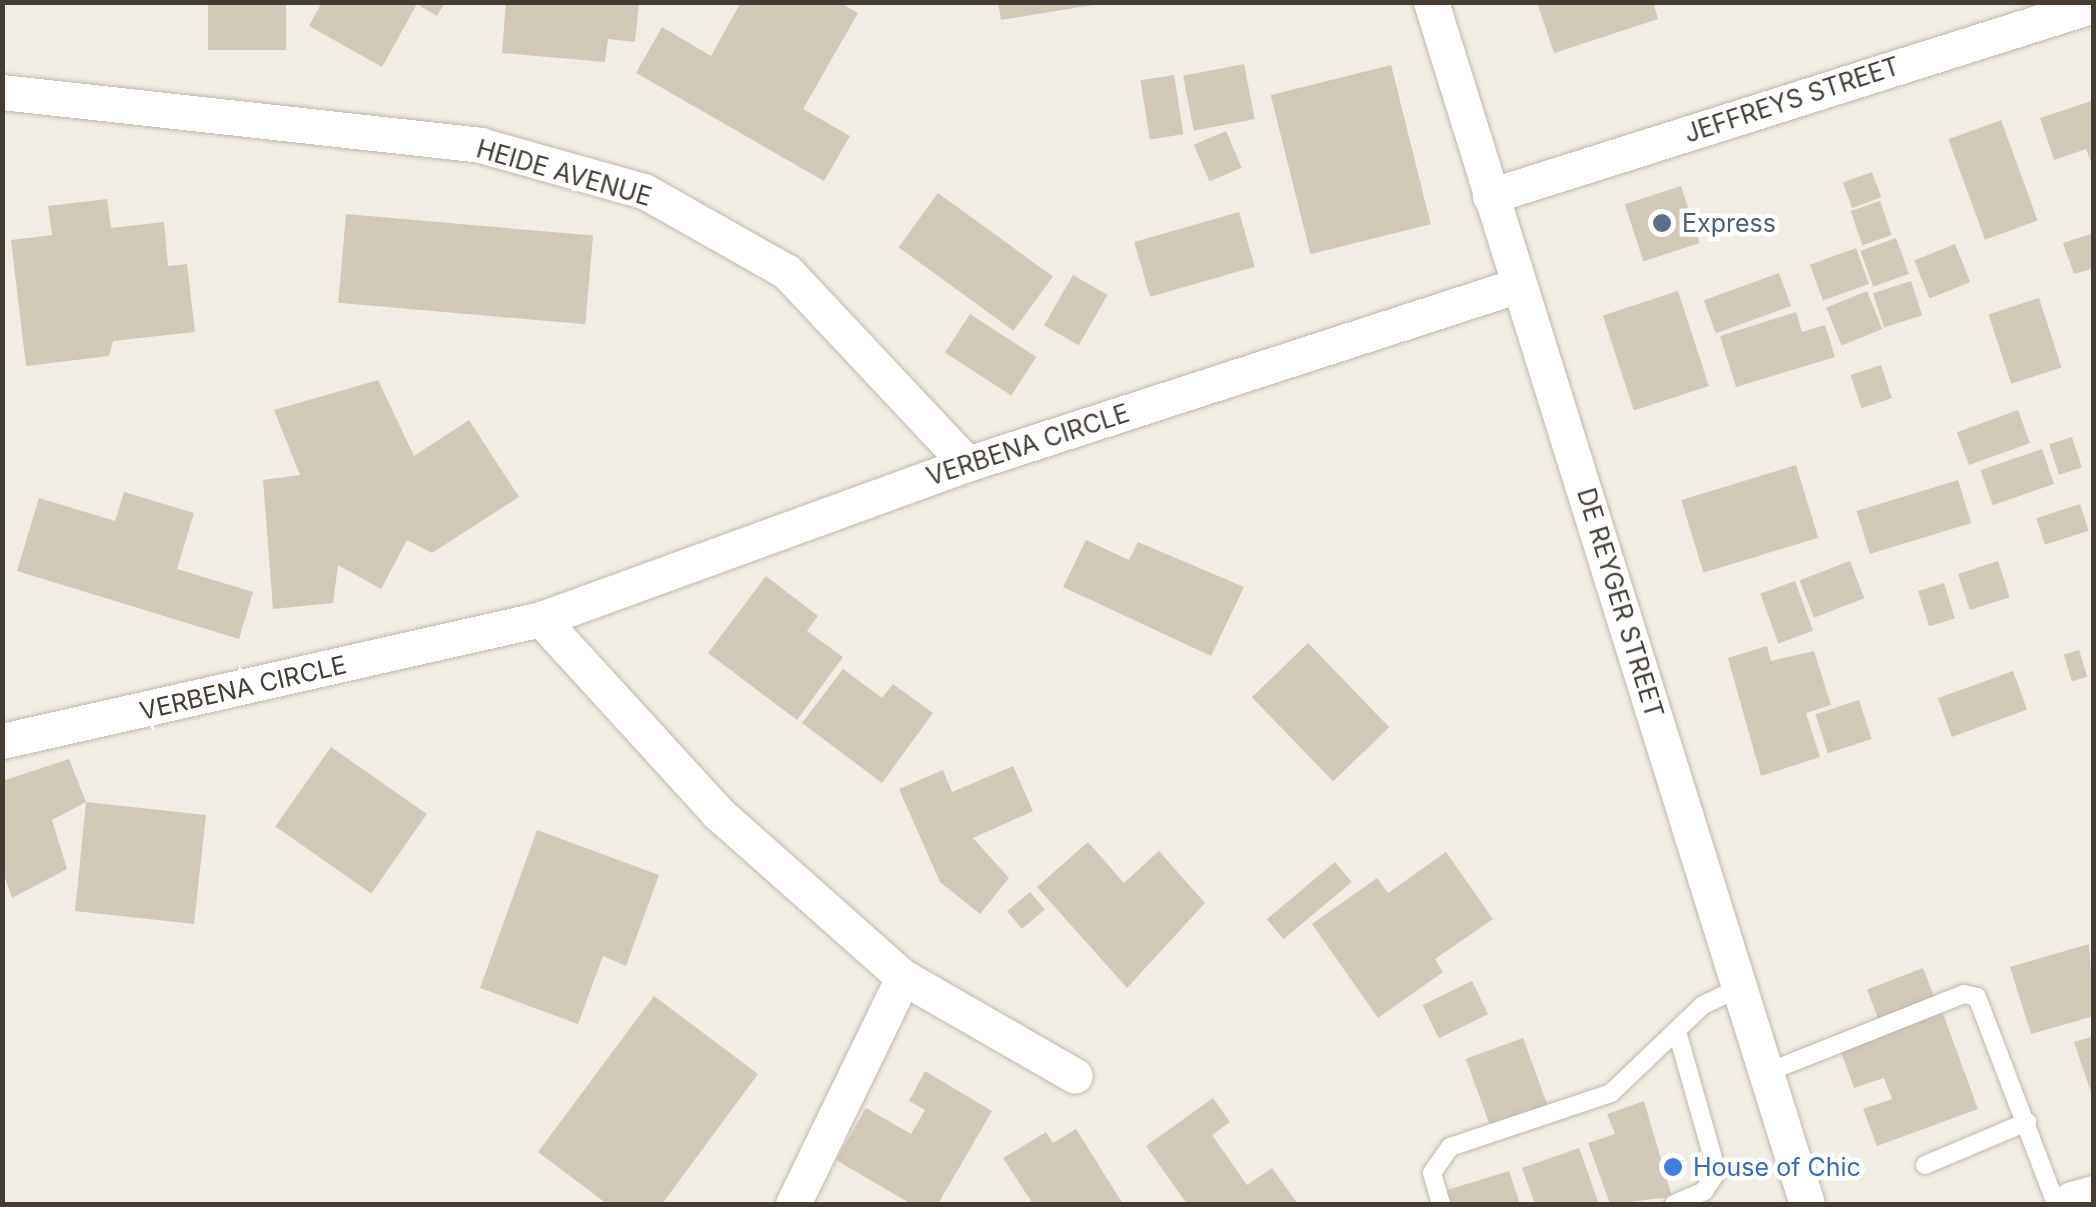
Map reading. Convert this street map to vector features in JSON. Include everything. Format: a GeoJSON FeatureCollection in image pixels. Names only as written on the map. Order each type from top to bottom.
{"type":"FeatureCollection","features":[{"type":"Feature","properties":{"kind":"street","name":"DE REYGER STREET"},"geometry":{"type":"LineString","coordinates":[[1431,2],[1740,987],[1762,1074],[1808,1204]]}},
{"type":"Feature","properties":{"kind":"street","name":"JEFFREYS STREET"},"geometry":{"type":"LineString","coordinates":[[1490,196],[2094,5]]}},
{"type":"Feature","properties":{"kind":"street","name":"HEIDE AVENUE"},"geometry":{"type":"LineString","coordinates":[[2,92],[480,145],[644,191],[786,272],[967,464]]}},
{"type":"Feature","properties":{"kind":"street","name":"VERBENA CIRCLE"},"geometry":{"type":"LineString","coordinates":[[2,742],[541,619],[967,464],[1519,284]]}},
{"type":"Feature","properties":{"kind":"street"},"geometry":{"type":"LineString","coordinates":[[541,619],[718,813],[903,977],[1075,1076]]}},
{"type":"Feature","properties":{"kind":"street"},"geometry":{"type":"LineString","coordinates":[[793,1204],[903,977]]}},
{"type":"Feature","properties":{"kind":"street"},"geometry":{"type":"LineString","coordinates":[[2074,1204],[2094,1198]]}},
{"type":"Feature","properties":{"kind":"lane"},"geometry":{"type":"LineString","coordinates":[[1441,1204],[1432,1173],[1450,1147],[1611,1093],[1676,1032],[1740,987]]}},
{"type":"Feature","properties":{"kind":"lane"},"geometry":{"type":"LineString","coordinates":[[1762,1074],[1964,994],[1989,1010],[2056,1204]]}},
{"type":"Feature","properties":{"kind":"lane"},"geometry":{"type":"LineString","coordinates":[[1674,1204],[1704,1190],[1717,1172],[1676,1032]]}},
{"type":"Feature","properties":{"kind":"lane"},"geometry":{"type":"LineString","coordinates":[[1925,1165],[2027,1122]]}},
{"type":"Feature","properties":{"kind":"building"},"geometry":{"type":"Polygon","coordinates":[[[208,2],[286,2],[286,50],[208,50],[208,2]]]}},
{"type":"Feature","properties":{"kind":"building"},"geometry":{"type":"Polygon","coordinates":[[[322,2],[445,2],[437,16],[417,4],[382,67],[309,26],[322,2]]]}},
{"type":"Feature","properties":{"kind":"building"},"geometry":{"type":"Polygon","coordinates":[[[506,2],[639,2],[635,42],[608,39],[605,62],[502,53],[506,2]]]}},
{"type":"Feature","properties":{"kind":"building"},"geometry":{"type":"Polygon","coordinates":[[[741,2],[839,2],[858,13],[803,109],[850,136],[824,181],[636,73],[662,27],[711,56],[741,2]]]}},
{"type":"Feature","properties":{"kind":"building"},"geometry":{"type":"Polygon","coordinates":[[[998,2],[1092,2],[1093,5],[1001,20],[998,2]]]}},
{"type":"Feature","properties":{"kind":"building"},"geometry":{"type":"Polygon","coordinates":[[[1537,2],[1653,2],[1658,19],[1554,53],[1537,2]]]}},
{"type":"Feature","properties":{"kind":"building"},"geometry":{"type":"Polygon","coordinates":[[[1244,64],[1255,119],[1194,131],[1183,76],[1244,64]]]}},
{"type":"Feature","properties":{"kind":"building"},"geometry":{"type":"Polygon","coordinates":[[[1391,65],[1431,224],[1310,254],[1271,95],[1391,65]]]}},
{"type":"Feature","properties":{"kind":"building"},"geometry":{"type":"Polygon","coordinates":[[[1174,75],[1183,134],[1150,140],[1140,80],[1174,75]]]}},
{"type":"Feature","properties":{"kind":"building"},"geometry":{"type":"Polygon","coordinates":[[[2094,100],[2094,169],[2086,149],[2054,160],[2040,118],[2094,100]]]}},
{"type":"Feature","properties":{"kind":"building"},"geometry":{"type":"Polygon","coordinates":[[[2001,120],[2038,221],[1985,240],[1948,139],[2001,120]]]}},
{"type":"Feature","properties":{"kind":"building"},"geometry":{"type":"Polygon","coordinates":[[[1226,131],[1242,168],[1209,181],[1194,145],[1226,131]]]}},
{"type":"Feature","properties":{"kind":"building"},"geometry":{"type":"Polygon","coordinates":[[[1872,172],[1881,197],[1852,208],[1843,183],[1872,172]]]}},
{"type":"Feature","properties":{"kind":"building","name":"Express"},"geometry":{"type":"Polygon","coordinates":[[[1681,186],[1700,243],[1643,261],[1625,204],[1681,186]]]}},
{"type":"Feature","properties":{"kind":"building"},"geometry":{"type":"Polygon","coordinates":[[[938,193],[1053,276],[1013,331],[899,247],[938,193]]]}},
{"type":"Feature","properties":{"kind":"building"},"geometry":{"type":"Polygon","coordinates":[[[107,199],[111,228],[164,222],[168,266],[187,264],[195,332],[113,341],[109,356],[26,366],[11,240],[52,235],[48,206],[107,199]]]}},
{"type":"Feature","properties":{"kind":"building"},"geometry":{"type":"Polygon","coordinates":[[[1880,201],[1892,235],[1862,245],[1851,211],[1880,201]]]}},
{"type":"Feature","properties":{"kind":"building"},"geometry":{"type":"Polygon","coordinates":[[[1239,212],[1255,267],[1150,297],[1134,242],[1239,212]]]}},
{"type":"Feature","properties":{"kind":"building"},"geometry":{"type":"Polygon","coordinates":[[[346,214],[593,236],[585,324],[338,303],[346,214]]]}},
{"type":"Feature","properties":{"kind":"building"},"geometry":{"type":"Polygon","coordinates":[[[2091,234],[2094,268],[2074,274],[2063,243],[2091,234]]]}},
{"type":"Feature","properties":{"kind":"building"},"geometry":{"type":"Polygon","coordinates":[[[1896,238],[1909,274],[1873,287],[1860,251],[1896,238]]]}},
{"type":"Feature","properties":{"kind":"building"},"geometry":{"type":"Polygon","coordinates":[[[1955,244],[1970,282],[1930,298],[1914,260],[1955,244]]]}},
{"type":"Feature","properties":{"kind":"building"},"geometry":{"type":"Polygon","coordinates":[[[1856,248],[1869,284],[1823,300],[1810,265],[1856,248]]]}},
{"type":"Feature","properties":{"kind":"building"},"geometry":{"type":"Polygon","coordinates":[[[1779,273],[1791,306],[1716,333],[1704,300],[1779,273]]]}},
{"type":"Feature","properties":{"kind":"building"},"geometry":{"type":"Polygon","coordinates":[[[1073,275],[1108,295],[1079,345],[1044,325],[1073,275]]]}},
{"type":"Feature","properties":{"kind":"building"},"geometry":{"type":"Polygon","coordinates":[[[1911,281],[1922,315],[1884,328],[1873,293],[1911,281]]]}},
{"type":"Feature","properties":{"kind":"building"},"geometry":{"type":"Polygon","coordinates":[[[1678,291],[1709,386],[1634,411],[1603,315],[1678,291]]]}},
{"type":"Feature","properties":{"kind":"building"},"geometry":{"type":"Polygon","coordinates":[[[1867,291],[1882,329],[1842,345],[1826,307],[1867,291]]]}},
{"type":"Feature","properties":{"kind":"building"},"geometry":{"type":"Polygon","coordinates":[[[2039,298],[2062,367],[2011,384],[1989,314],[2039,298]]]}},
{"type":"Feature","properties":{"kind":"building"},"geometry":{"type":"Polygon","coordinates":[[[1796,312],[1802,332],[1825,325],[1835,357],[1736,387],[1720,336],[1796,312]]]}},
{"type":"Feature","properties":{"kind":"building"},"geometry":{"type":"Polygon","coordinates":[[[970,314],[1036,357],[1011,396],[945,353],[970,314]]]}},
{"type":"Feature","properties":{"kind":"building"},"geometry":{"type":"Polygon","coordinates":[[[1881,365],[1892,398],[1861,408],[1851,375],[1881,365]]]}},
{"type":"Feature","properties":{"kind":"building"},"geometry":{"type":"Polygon","coordinates":[[[378,380],[414,456],[469,420],[519,497],[432,553],[407,540],[381,589],[338,565],[333,603],[273,609],[263,480],[300,475],[274,410],[378,380]]]}},
{"type":"Feature","properties":{"kind":"building"},"geometry":{"type":"Polygon","coordinates":[[[2018,410],[2030,443],[1969,465],[1957,432],[2018,410]]]}},
{"type":"Feature","properties":{"kind":"building"},"geometry":{"type":"Polygon","coordinates":[[[2072,437],[2082,467],[2059,475],[2049,444],[2072,437]]]}},
{"type":"Feature","properties":{"kind":"building"},"geometry":{"type":"Polygon","coordinates":[[[2042,449],[2054,484],[1993,505],[1981,470],[2042,449]]]}},
{"type":"Feature","properties":{"kind":"building"},"geometry":{"type":"Polygon","coordinates":[[[1796,465],[1818,538],[1703,573],[1681,500],[1796,465]]]}},
{"type":"Feature","properties":{"kind":"building"},"geometry":{"type":"Polygon","coordinates":[[[1958,480],[1971,523],[1870,554],[1857,511],[1958,480]]]}},
{"type":"Feature","properties":{"kind":"building"},"geometry":{"type":"Polygon","coordinates":[[[124,492],[194,513],[177,569],[253,592],[239,639],[17,571],[39,498],[115,521],[124,492]]]}},
{"type":"Feature","properties":{"kind":"building"},"geometry":{"type":"Polygon","coordinates":[[[2080,504],[2089,531],[2045,545],[2036,518],[2080,504]]]}},
{"type":"Feature","properties":{"kind":"building"},"geometry":{"type":"Polygon","coordinates":[[[1086,540],[1129,560],[1138,542],[1244,587],[1211,656],[1063,587],[1086,540]]]}},
{"type":"Feature","properties":{"kind":"building"},"geometry":{"type":"Polygon","coordinates":[[[1850,561],[1864,598],[1814,618],[1800,580],[1850,561]]]}},
{"type":"Feature","properties":{"kind":"building"},"geometry":{"type":"Polygon","coordinates":[[[1998,561],[2010,597],[1970,610],[1958,574],[1998,561]]]}},
{"type":"Feature","properties":{"kind":"building"},"geometry":{"type":"Polygon","coordinates":[[[766,576],[818,616],[807,631],[843,657],[797,720],[708,653],[766,576]]]}},
{"type":"Feature","properties":{"kind":"building"},"geometry":{"type":"Polygon","coordinates":[[[1795,581],[1813,631],[1778,643],[1760,594],[1795,581]]]}},
{"type":"Feature","properties":{"kind":"building"},"geometry":{"type":"Polygon","coordinates":[[[1944,583],[1955,618],[1929,626],[1918,591],[1944,583]]]}},
{"type":"Feature","properties":{"kind":"building"},"geometry":{"type":"Polygon","coordinates":[[[1308,643],[1389,727],[1333,781],[1252,697],[1308,643]]]}},
{"type":"Feature","properties":{"kind":"building"},"geometry":{"type":"Polygon","coordinates":[[[1767,646],[1771,661],[1814,651],[1831,705],[1806,713],[1820,757],[1761,776],[1728,658],[1767,646]]]}},
{"type":"Feature","properties":{"kind":"building"},"geometry":{"type":"Polygon","coordinates":[[[2079,650],[2087,677],[2072,681],[2064,655],[2079,650]]]}},
{"type":"Feature","properties":{"kind":"building"},"geometry":{"type":"Polygon","coordinates":[[[843,669],[882,698],[893,684],[933,713],[882,783],[802,723],[843,669]]]}},
{"type":"Feature","properties":{"kind":"building"},"geometry":{"type":"Polygon","coordinates":[[[2013,671],[2027,710],[1952,737],[1938,698],[2013,671]]]}},
{"type":"Feature","properties":{"kind":"building"},"geometry":{"type":"Polygon","coordinates":[[[1859,700],[1872,739],[1828,753],[1815,714],[1859,700]]]}},
{"type":"Feature","properties":{"kind":"building"},"geometry":{"type":"Polygon","coordinates":[[[331,747],[427,814],[371,894],[275,826],[331,747]]]}},
{"type":"Feature","properties":{"kind":"building"},"geometry":{"type":"Polygon","coordinates":[[[69,759],[86,802],[52,820],[67,869],[12,898],[2,869],[2,781],[69,759]]]}},
{"type":"Feature","properties":{"kind":"building"},"geometry":{"type":"Polygon","coordinates":[[[1013,766],[1033,811],[973,838],[1009,878],[980,914],[940,882],[899,789],[943,770],[952,792],[1013,766]]]}},
{"type":"Feature","properties":{"kind":"building"},"geometry":{"type":"Polygon","coordinates":[[[86,802],[206,815],[194,924],[75,911],[86,802]]]}},
{"type":"Feature","properties":{"kind":"building"},"geometry":{"type":"Polygon","coordinates":[[[537,830],[659,875],[626,966],[603,956],[578,1024],[480,988],[537,830]]]}},
{"type":"Feature","properties":{"kind":"building"},"geometry":{"type":"Polygon","coordinates":[[[1088,842],[1124,883],[1159,851],[1205,903],[1127,988],[1037,887],[1088,842]]]}},
{"type":"Feature","properties":{"kind":"building"},"geometry":{"type":"Polygon","coordinates":[[[1446,852],[1493,919],[1435,959],[1443,972],[1378,1018],[1312,924],[1377,878],[1388,893],[1446,852]]]}},
{"type":"Feature","properties":{"kind":"building"},"geometry":{"type":"Polygon","coordinates":[[[1335,862],[1352,882],[1284,939],[1267,919],[1335,862]]]}},
{"type":"Feature","properties":{"kind":"building"},"geometry":{"type":"Polygon","coordinates":[[[1030,892],[1045,910],[1022,929],[1007,911],[1030,892]]]}},
{"type":"Feature","properties":{"kind":"building"},"geometry":{"type":"Polygon","coordinates":[[[2089,944],[2094,1016],[2031,1034],[2010,967],[2089,944]]]}},
{"type":"Feature","properties":{"kind":"building"},"geometry":{"type":"Polygon","coordinates":[[[1923,968],[1935,1000],[1879,1021],[1867,990],[1923,968]]]}},
{"type":"Feature","properties":{"kind":"building"},"geometry":{"type":"Polygon","coordinates":[[[1472,981],[1488,1014],[1439,1038],[1423,1005],[1472,981]]]}},
{"type":"Feature","properties":{"kind":"building"},"geometry":{"type":"Polygon","coordinates":[[[654,996],[758,1074],[662,1204],[607,1204],[538,1152],[654,996]]]}},
{"type":"Feature","properties":{"kind":"building"},"geometry":{"type":"Polygon","coordinates":[[[1942,1011],[1978,1109],[1877,1146],[1863,1109],[1892,1099],[1884,1078],[1854,1088],[1840,1049],[1942,1011]]]}},
{"type":"Feature","properties":{"kind":"building"},"geometry":{"type":"Polygon","coordinates":[[[2094,1036],[2094,1098],[2093,1098],[2074,1042],[2094,1036]]]}},
{"type":"Feature","properties":{"kind":"building"},"geometry":{"type":"Polygon","coordinates":[[[1523,1038],[1550,1113],[1493,1134],[1466,1059],[1523,1038]]]}},
{"type":"Feature","properties":{"kind":"building"},"geometry":{"type":"Polygon","coordinates":[[[925,1071],[992,1111],[938,1204],[911,1204],[836,1160],[866,1108],[911,1134],[925,1110],[909,1101],[925,1071]]]}},
{"type":"Feature","properties":{"kind":"building"},"geometry":{"type":"Polygon","coordinates":[[[1213,1098],[1230,1122],[1212,1135],[1247,1185],[1272,1168],[1298,1204],[1187,1204],[1146,1146],[1213,1098]]]}},
{"type":"Feature","properties":{"kind":"building"},"geometry":{"type":"Polygon","coordinates":[[[1644,1101],[1672,1197],[1610,1204],[1588,1143],[1615,1134],[1607,1114],[1644,1101]]]}},
{"type":"Feature","properties":{"kind":"building"},"geometry":{"type":"Polygon","coordinates":[[[1076,1129],[1123,1204],[1033,1204],[1003,1158],[1046,1132],[1053,1143],[1076,1129]]]}},
{"type":"Feature","properties":{"kind":"building"},"geometry":{"type":"Polygon","coordinates":[[[1579,1148],[1599,1204],[1535,1204],[1522,1168],[1579,1148]]]}},
{"type":"Feature","properties":{"kind":"building"},"geometry":{"type":"Polygon","coordinates":[[[1509,1171],[1520,1204],[1452,1204],[1447,1190],[1509,1171]]]}},
{"type":"Feature","properties":{"kind":"place","name":"Express"},"geometry":{"type":"Point","coordinates":[1662,223]}},
{"type":"Feature","properties":{"kind":"place","name":"House of Chic"},"geometry":{"type":"Point","coordinates":[1673,1167]}}]}
